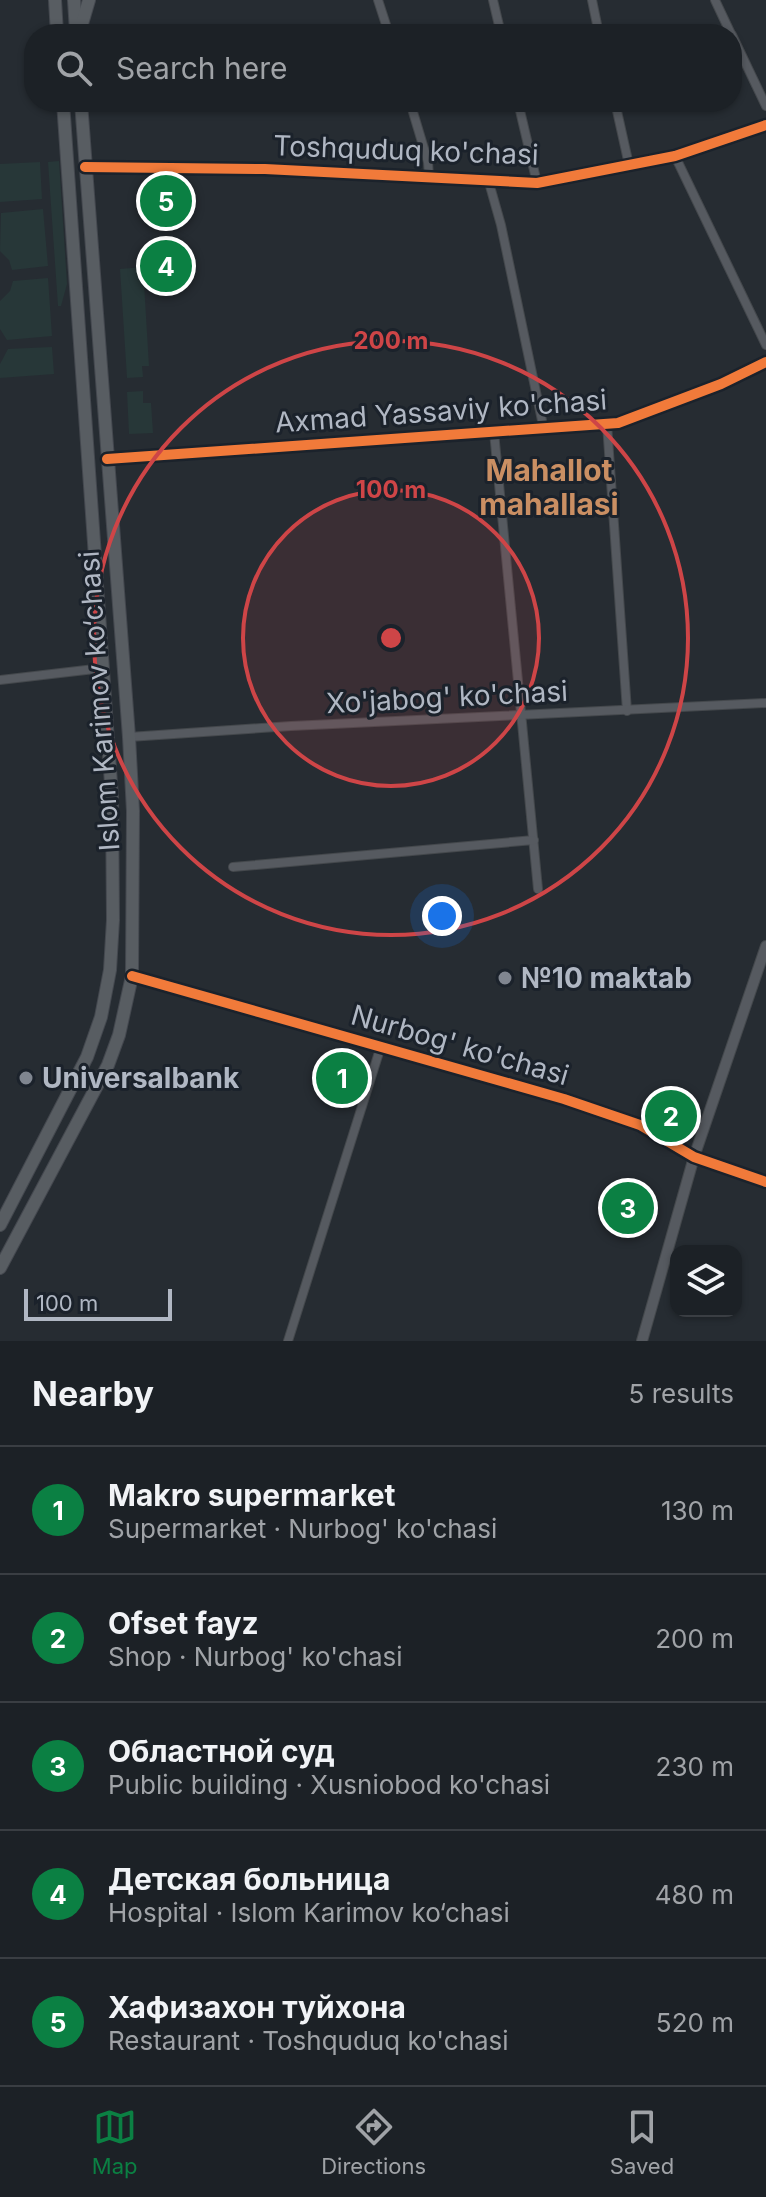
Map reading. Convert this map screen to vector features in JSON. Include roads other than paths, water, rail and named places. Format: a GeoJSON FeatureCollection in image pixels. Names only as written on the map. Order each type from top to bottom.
{"type":"FeatureCollection","features":[{"type":"Feature","properties":{"kind":"main road"},"geometry":{"type":"LineString","coordinates":[[55,0],[56,24]]}},
{"type":"Feature","properties":{"kind":"main road"},"geometry":{"type":"LineString","coordinates":[[74,0],[77,24]]}},
{"type":"Feature","properties":{"kind":"main road"},"geometry":{"type":"LineString","coordinates":[[81,24],[89,0]]}},
{"type":"Feature","properties":{"kind":"main road","name":"Islom Karimov ko‘chasi"},"geometry":{"type":"LineString","coordinates":[[0,1225],[87,1057],[101,1017],[110,970],[113,920],[112,798],[64,112]]}},
{"type":"Feature","properties":{"kind":"main road","name":"Islom Karimov ko‘chasi"},"geometry":{"type":"LineString","coordinates":[[0,1268],[108,1065],[119,1035],[132,976],[129,737],[82,112]]}},
{"type":"Feature","properties":{"kind":"main road"},"geometry":{"type":"LineString","coordinates":[[112,798],[124,791],[132,797]]}},
{"type":"Feature","properties":{"kind":"street"},"geometry":{"type":"LineString","coordinates":[[378,0],[386,24]]}},
{"type":"Feature","properties":{"kind":"street"},"geometry":{"type":"LineString","coordinates":[[493,0],[499,24]]}},
{"type":"Feature","properties":{"kind":"street"},"geometry":{"type":"LineString","coordinates":[[592,0],[597,24]]}},
{"type":"Feature","properties":{"kind":"street"},"geometry":{"type":"LineString","coordinates":[[715,0],[727,24]]}},
{"type":"Feature","properties":{"kind":"street"},"geometry":{"type":"LineString","coordinates":[[742,56],[766,106]]}},
{"type":"Feature","properties":{"kind":"street"},"geometry":{"type":"LineString","coordinates":[[413,112],[428,162],[429,177]]}},
{"type":"Feature","properties":{"kind":"street"},"geometry":{"type":"LineString","coordinates":[[520,112],[537,183]]}},
{"type":"Feature","properties":{"kind":"street"},"geometry":{"type":"LineString","coordinates":[[617,112],[629,165]]}},
{"type":"Feature","properties":{"kind":"street","name":"Toshquduq ko'chasi"},"geometry":{"type":"LineString","coordinates":[[85,167],[265,169],[537,183],[675,156],[766,125]]}},
{"type":"Feature","properties":{"kind":"street"},"geometry":{"type":"LineString","coordinates":[[675,156],[766,345]]}},
{"type":"Feature","properties":{"kind":"street"},"geometry":{"type":"LineString","coordinates":[[488,179],[503,235],[544,430]]}},
{"type":"Feature","properties":{"kind":"street","name":"Axmad Yassaviy ko'chasi"},"geometry":{"type":"LineString","coordinates":[[107,459],[618,423],[721,384],[766,362]]}},
{"type":"Feature","properties":{"kind":"street"},"geometry":{"type":"LineString","coordinates":[[607,424],[627,711]]}},
{"type":"Feature","properties":{"kind":"street"},"geometry":{"type":"LineString","coordinates":[[494,432],[538,889]]}},
{"type":"Feature","properties":{"kind":"street"},"geometry":{"type":"LineString","coordinates":[[0,680],[103,668]]}},
{"type":"Feature","properties":{"kind":"street","name":"Xo'jabog' ko'chasi"},"geometry":{"type":"LineString","coordinates":[[129,737],[766,703]]}},
{"type":"Feature","properties":{"kind":"street"},"geometry":{"type":"LineString","coordinates":[[233,867],[534,840]]}},
{"type":"Feature","properties":{"kind":"street"},"geometry":{"type":"LineString","coordinates":[[642,1341],[694,1157],[766,946]]}},
{"type":"Feature","properties":{"kind":"street","name":"Nurbog' ko'chasi"},"geometry":{"type":"LineString","coordinates":[[132,976],[564,1099],[640,1125],[694,1157],[766,1182]]}},
{"type":"Feature","properties":{"kind":"street"},"geometry":{"type":"LineString","coordinates":[[288,1341],[381,1046]]}},
{"type":"Feature","properties":{"kind":"place","name":"Хафизахон туйхона"},"geometry":{"type":"Point","coordinates":[166,201]}},
{"type":"Feature","properties":{"kind":"place","name":"Детская больница"},"geometry":{"type":"Point","coordinates":[166,266]}},
{"type":"Feature","properties":{"kind":"place","name":"№10 maktab"},"geometry":{"type":"Point","coordinates":[505,978]}},
{"type":"Feature","properties":{"kind":"place","name":"Universalbank"},"geometry":{"type":"Point","coordinates":[26,1078]}},
{"type":"Feature","properties":{"kind":"place","name":"Makro supermarket"},"geometry":{"type":"Point","coordinates":[342,1078]}},
{"type":"Feature","properties":{"kind":"place","name":"Ofset fayz"},"geometry":{"type":"Point","coordinates":[671,1116]}},
{"type":"Feature","properties":{"kind":"place","name":"Областной суд"},"geometry":{"type":"Point","coordinates":[628,1208]}},
{"type":"Feature","properties":{"kind":"district","name":"Mahallot mahallasi"},"geometry":{"type":"Point","coordinates":[549,487]}}]}
